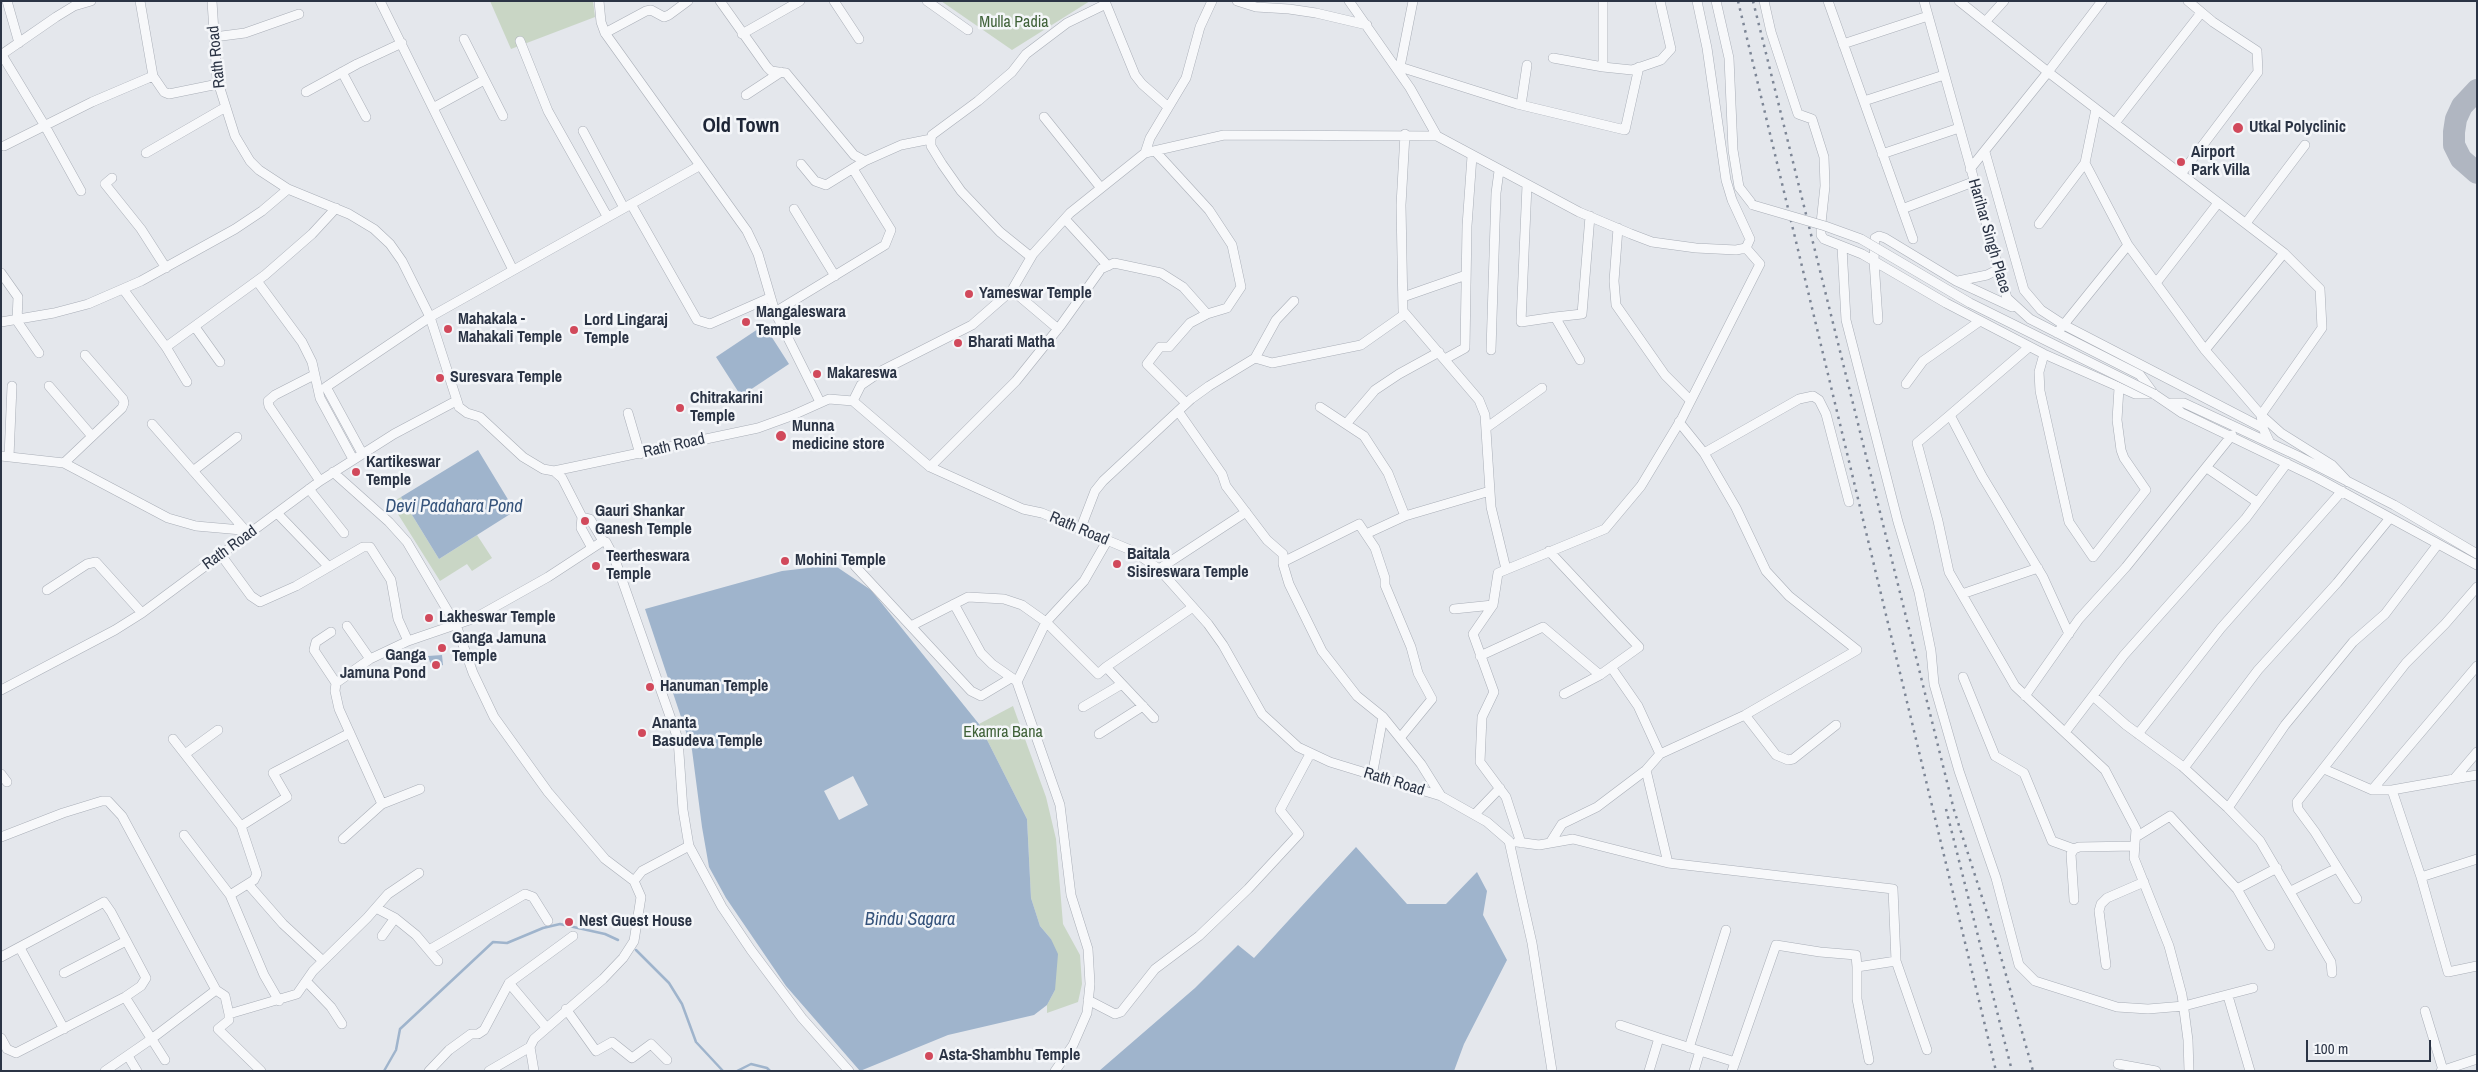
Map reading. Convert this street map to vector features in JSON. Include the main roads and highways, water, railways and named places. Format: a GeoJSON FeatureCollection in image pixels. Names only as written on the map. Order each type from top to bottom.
{"type":"FeatureCollection","features":[{"type":"Feature","properties":{"kind":"water"},"geometry":{"type":"Polygon","coordinates":[[[764,325],[789,364],[741,396],[716,357],[764,325]]]}},
{"type":"Feature","properties":{"kind":"water","name":"Devi Padahara Pond"},"geometry":{"type":"Polygon","coordinates":[[[478,450],[515,511],[439,559],[401,497],[478,450]]]}},
{"type":"Feature","properties":{"kind":"water","name":"Bindu Sagara"},"geometry":{"type":"Polygon","coordinates":[[[834,565],[871,590],[979,724],[1027,819],[1031,898],[1040,926],[1051,939],[1058,954],[1055,990],[1047,1005],[1034,1015],[948,1035],[860,1071],[786,986],[726,898],[709,867],[692,750],[645,609],[782,571],[834,565]],[[853,776],[824,791],[839,820],[868,805],[853,776]]]}},
{"type":"Feature","properties":{"kind":"water"},"geometry":{"type":"Polygon","coordinates":[[[442,655],[443,665],[432,669],[428,656],[442,655]]]}},
{"type":"Feature","properties":{"kind":"water"},"geometry":{"type":"Polygon","coordinates":[[[1356,847],[1407,904],[1446,904],[1477,872],[1487,891],[1483,915],[1507,960],[1464,1044],[1454,1071],[1099,1071],[1195,988],[1238,945],[1254,958],[1356,847]]]}},
{"type":"Feature","properties":{"kind":"waterway"},"geometry":{"type":"LineString","coordinates":[[384,1071],[396,1050],[400,1029],[493,942],[507,943],[543,928],[560,924],[605,934],[618,940]]}},
{"type":"Feature","properties":{"kind":"waterway"},"geometry":{"type":"LineString","coordinates":[[636,950],[669,983],[682,1004],[696,1042],[723,1071]]}},
{"type":"Feature","properties":{"kind":"waterway"},"geometry":{"type":"LineString","coordinates":[[737,1071],[751,1064],[767,1068],[770,1071]]}},
{"type":"Feature","properties":{"kind":"railway"},"geometry":{"type":"LineString","coordinates":[[1738,1],[1996,1071]]}},
{"type":"Feature","properties":{"kind":"railway"},"geometry":{"type":"LineString","coordinates":[[1753,1],[1954,810],[1999,950],[2033,1071]]}},
{"type":"Feature","properties":{"kind":"railway"},"geometry":{"type":"LineString","coordinates":[[1946,809],[2012,1071]]}},
{"type":"Feature","properties":{"kind":"place","name":"Utkal Polyclinic"},"geometry":{"type":"Point","coordinates":[2238,128]}},
{"type":"Feature","properties":{"kind":"place","name":"Airport Park Villa"},"geometry":{"type":"Point","coordinates":[2181,162]}},
{"type":"Feature","properties":{"kind":"place","name":"Yameswar Temple"},"geometry":{"type":"Point","coordinates":[969,294]}},
{"type":"Feature","properties":{"kind":"place","name":"Mangaleswara Temple"},"geometry":{"type":"Point","coordinates":[746,322]}},
{"type":"Feature","properties":{"kind":"place","name":"Mahakala - Mahakali Temple"},"geometry":{"type":"Point","coordinates":[448,329]}},
{"type":"Feature","properties":{"kind":"place","name":"Lord Lingaraj Temple"},"geometry":{"type":"Point","coordinates":[574,330]}},
{"type":"Feature","properties":{"kind":"place","name":"Bharati Matha"},"geometry":{"type":"Point","coordinates":[958,343]}},
{"type":"Feature","properties":{"kind":"place","name":"Makareswa"},"geometry":{"type":"Point","coordinates":[817,374]}},
{"type":"Feature","properties":{"kind":"place","name":"Suresvara Temple"},"geometry":{"type":"Point","coordinates":[440,378]}},
{"type":"Feature","properties":{"kind":"place","name":"Chitrakarini Temple"},"geometry":{"type":"Point","coordinates":[680,408]}},
{"type":"Feature","properties":{"kind":"place","name":"Munna medicine store"},"geometry":{"type":"Point","coordinates":[781,436]}},
{"type":"Feature","properties":{"kind":"place","name":"Kartikeswar Temple"},"geometry":{"type":"Point","coordinates":[356,472]}},
{"type":"Feature","properties":{"kind":"place","name":"Gauri Shankar Ganesh Temple"},"geometry":{"type":"Point","coordinates":[585,521]}},
{"type":"Feature","properties":{"kind":"place","name":"Mohini Temple"},"geometry":{"type":"Point","coordinates":[785,561]}},
{"type":"Feature","properties":{"kind":"place","name":"Baitala Sisireswara Temple"},"geometry":{"type":"Point","coordinates":[1117,564]}},
{"type":"Feature","properties":{"kind":"place","name":"Teertheswara Temple"},"geometry":{"type":"Point","coordinates":[596,566]}},
{"type":"Feature","properties":{"kind":"place","name":"Lakheswar Temple"},"geometry":{"type":"Point","coordinates":[429,618]}},
{"type":"Feature","properties":{"kind":"place","name":"Ganga Jamuna Temple"},"geometry":{"type":"Point","coordinates":[442,648]}},
{"type":"Feature","properties":{"kind":"place","name":"Ganga Jamuna Pond"},"geometry":{"type":"Point","coordinates":[436,665]}},
{"type":"Feature","properties":{"kind":"place","name":"Hanuman Temple"},"geometry":{"type":"Point","coordinates":[650,687]}},
{"type":"Feature","properties":{"kind":"place","name":"Ananta Basudeva Temple"},"geometry":{"type":"Point","coordinates":[642,733]}},
{"type":"Feature","properties":{"kind":"place","name":"Nest Guest House"},"geometry":{"type":"Point","coordinates":[569,922]}},
{"type":"Feature","properties":{"kind":"place","name":"Asta-Shambhu Temple"},"geometry":{"type":"Point","coordinates":[929,1056]}},
{"type":"Feature","properties":{"kind":"district","name":"Old Town"},"geometry":{"type":"Point","coordinates":[741,126]}},
{"type":"Feature","properties":{"kind":"park label","name":"Mulla Padia"},"geometry":{"type":"Point","coordinates":[1014,23]}},
{"type":"Feature","properties":{"kind":"park label","name":"Ekamra Bana"},"geometry":{"type":"Point","coordinates":[1003,733]}}]}
